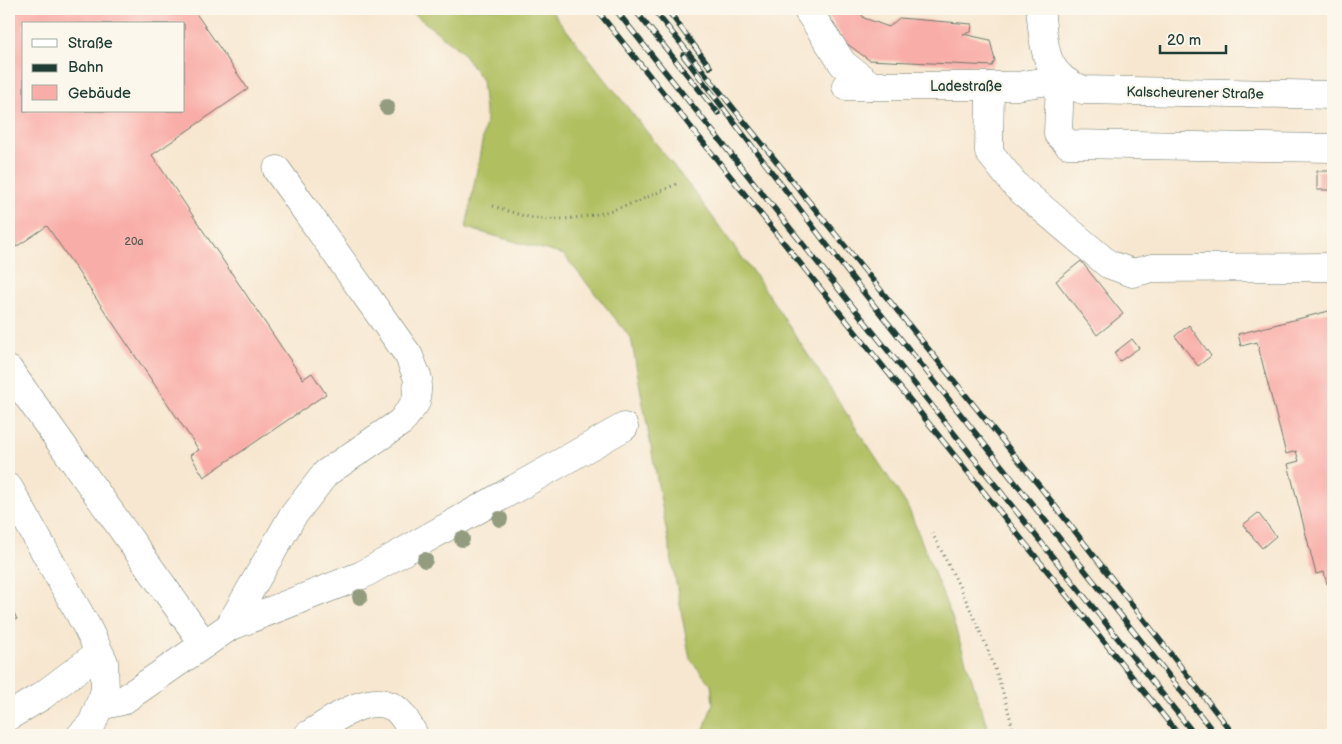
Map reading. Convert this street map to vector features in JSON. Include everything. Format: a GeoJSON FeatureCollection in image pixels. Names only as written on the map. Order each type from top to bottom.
{"type":"FeatureCollection","features":[{"type":"Feature","properties":{"kind":"street","name":"Ladestraße"},"geometry":{"type":"LineString","coordinates":[[808,9],[859,86],[990,86],[1037,84],[1060,78]]}},
{"type":"Feature","properties":{"kind":"street"},"geometry":{"type":"LineString","coordinates":[[1040,9],[1049,59],[1060,78],[1058,134],[1068,144],[1333,148]]}},
{"type":"Feature","properties":{"kind":"street","name":"Kalscheurener Straße"},"geometry":{"type":"LineString","coordinates":[[1060,78],[1083,90],[1102,92],[1333,95]]}},
{"type":"Feature","properties":{"kind":"street"},"geometry":{"type":"LineString","coordinates":[[990,86],[989,152],[1016,186],[1108,264],[1133,273],[1152,268],[1333,267]]}},
{"type":"Feature","properties":{"kind":"street"},"geometry":{"type":"LineString","coordinates":[[229,627],[298,510],[326,473],[401,422],[416,402],[418,379],[409,356],[277,170]]}},
{"type":"Feature","properties":{"kind":"street"},"geometry":{"type":"LineString","coordinates":[[9,370],[204,644]]}},
{"type":"Feature","properties":{"kind":"street"},"geometry":{"type":"LineString","coordinates":[[99,706],[122,701],[229,627],[362,575],[624,427]]}},
{"type":"Feature","properties":{"kind":"street"},"geometry":{"type":"LineString","coordinates":[[9,488],[87,627],[104,662],[105,691],[92,724],[80,735]]}},
{"type":"Feature","properties":{"kind":"street"},"geometry":{"type":"LineString","coordinates":[[9,716],[42,696],[99,653]]}},
{"type":"Feature","properties":{"kind":"street"},"geometry":{"type":"LineString","coordinates":[[308,735],[364,704],[381,702],[395,707],[414,735]]}},
{"type":"Feature","properties":{"kind":"path"},"geometry":{"type":"LineString","coordinates":[[493,206],[534,218],[578,217],[607,213],[632,205],[676,184]]}},
{"type":"Feature","properties":{"kind":"path"},"geometry":{"type":"LineString","coordinates":[[932,533],[966,597],[986,645],[1005,697],[1014,735]]}},
{"type":"Feature","properties":{"kind":"green space"},"geometry":{"type":"Polygon","coordinates":[[[408,9],[550,9],[695,193],[760,282],[908,507],[952,618],[990,735],[702,735],[713,703],[711,685],[690,659],[631,338],[564,255],[466,228],[486,121],[482,80],[462,52],[408,9]]]}},
{"type":"Feature","properties":{"kind":"building"},"geometry":{"type":"Polygon","coordinates":[[[9,9],[193,9],[248,89],[152,155],[303,379],[312,373],[326,394],[204,477],[190,455],[199,450],[47,226],[16,247],[9,236],[9,9]]]}},
{"type":"Feature","properties":{"kind":"building"},"geometry":{"type":"Polygon","coordinates":[[[824,9],[858,9],[864,18],[889,27],[899,18],[972,24],[971,32],[963,34],[990,40],[995,61],[992,66],[869,60],[846,43],[824,9]]]}},
{"type":"Feature","properties":{"kind":"building"},"geometry":{"type":"Polygon","coordinates":[[[1317,171],[1333,171],[1333,190],[1317,190],[1317,171]]]}},
{"type":"Feature","properties":{"kind":"building"},"geometry":{"type":"Polygon","coordinates":[[[1081,261],[1123,314],[1097,335],[1056,281],[1081,261]]]}},
{"type":"Feature","properties":{"kind":"building"},"geometry":{"type":"Polygon","coordinates":[[[1333,310],[1333,588],[1327,584],[1324,572],[1316,574],[1288,464],[1299,461],[1296,451],[1286,454],[1257,342],[1241,346],[1238,334],[1333,310]]]}},
{"type":"Feature","properties":{"kind":"building"},"geometry":{"type":"Polygon","coordinates":[[[1189,325],[1211,356],[1198,366],[1175,336],[1189,325]]]}},
{"type":"Feature","properties":{"kind":"building"},"geometry":{"type":"Polygon","coordinates":[[[1132,339],[1139,348],[1120,361],[1114,353],[1132,339]]]}},
{"type":"Feature","properties":{"kind":"building"},"geometry":{"type":"Polygon","coordinates":[[[1258,513],[1276,536],[1262,548],[1243,525],[1258,513]]]}},
{"type":"Feature","properties":{"kind":"building"},"geometry":{"type":"Polygon","coordinates":[[[9,604],[17,619],[9,623],[9,604]]]}},
{"type":"Feature","properties":{"kind":"railway"},"geometry":{"type":"LineString","coordinates":[[596,9],[1179,735]]}},
{"type":"Feature","properties":{"kind":"railway"},"geometry":{"type":"LineString","coordinates":[[615,9],[1195,735]]}},
{"type":"Feature","properties":{"kind":"railway"},"geometry":{"type":"LineString","coordinates":[[634,9],[718,113]]}},
{"type":"Feature","properties":{"kind":"railway"},"geometry":{"type":"LineString","coordinates":[[653,9],[1041,488],[1234,735]]}},
{"type":"Feature","properties":{"kind":"railway"},"geometry":{"type":"LineString","coordinates":[[667,9],[710,67]]}},
{"type":"Feature","properties":{"kind":"railway"},"geometry":{"type":"LineString","coordinates":[[683,55],[849,274],[1216,735]]}}]}
